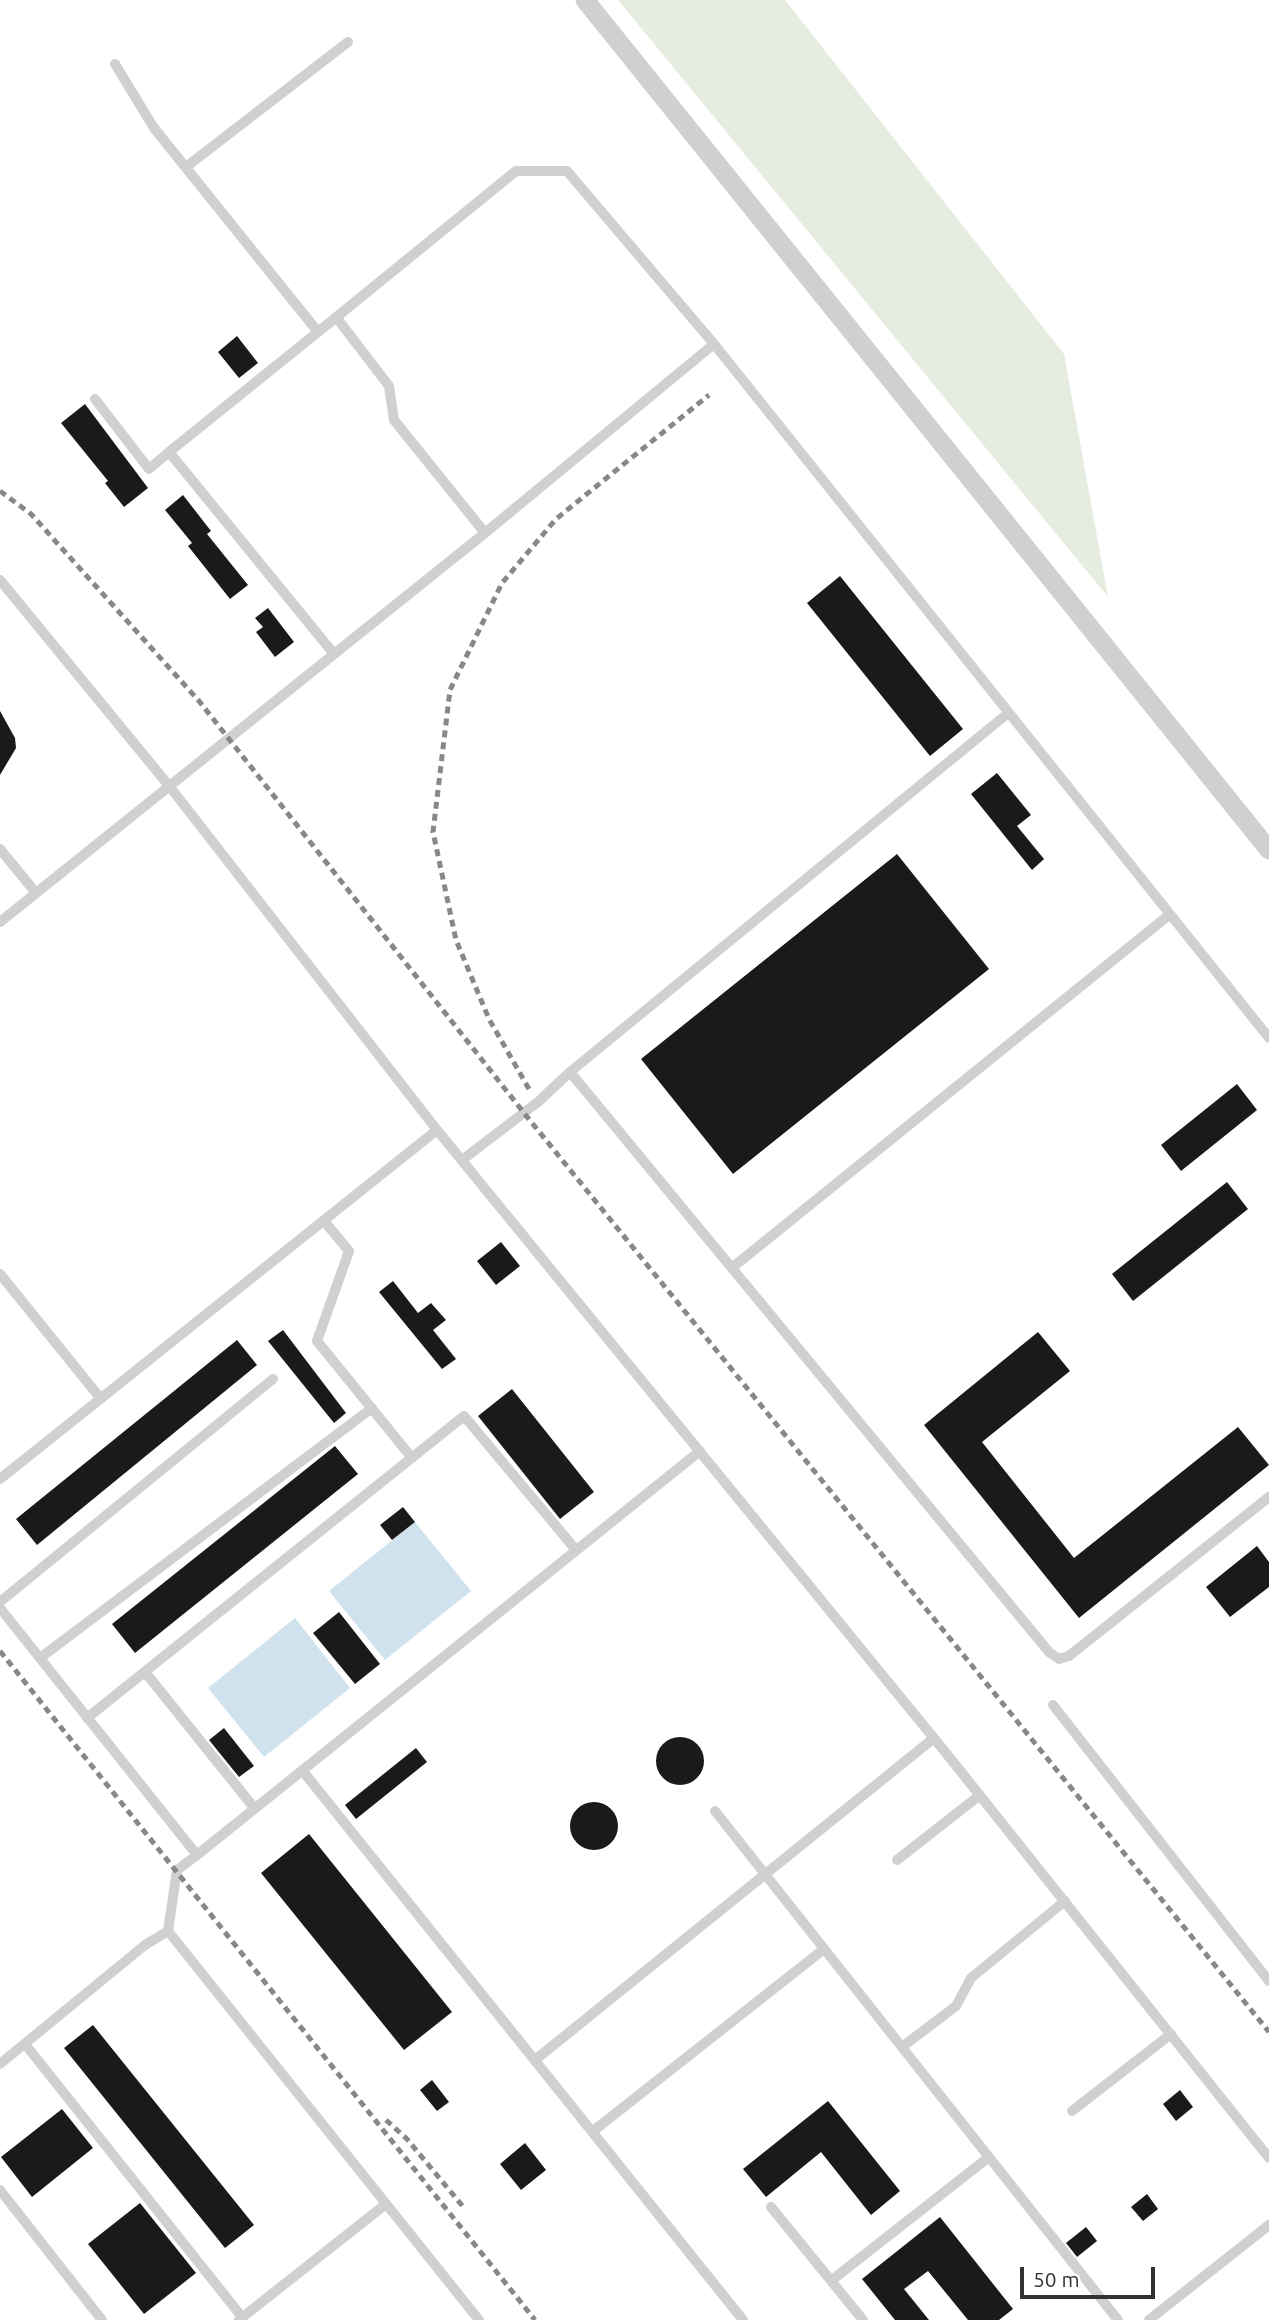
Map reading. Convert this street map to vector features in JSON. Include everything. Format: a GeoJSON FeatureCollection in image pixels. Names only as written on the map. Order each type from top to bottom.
{"type":"FeatureCollection","features":[{"type":"Feature","properties":{"kind":"street"},"geometry":{"type":"LineString","coordinates":[[585,0],[1269,850]]}},
{"type":"Feature","properties":{"kind":"lane"},"geometry":{"type":"LineString","coordinates":[[186,167],[348,42]]}},
{"type":"Feature","properties":{"kind":"lane"},"geometry":{"type":"LineString","coordinates":[[115,64],[153,128],[318,332]]}},
{"type":"Feature","properties":{"kind":"lane"},"geometry":{"type":"LineString","coordinates":[[95,399],[149,469],[516,171],[567,171],[714,344],[1007,714],[1269,1038]]}},
{"type":"Feature","properties":{"kind":"lane"},"geometry":{"type":"LineString","coordinates":[[336,317],[389,386],[394,419],[485,533]]}},
{"type":"Feature","properties":{"kind":"lane"},"geometry":{"type":"LineString","coordinates":[[0,922],[485,533],[714,344]]}},
{"type":"Feature","properties":{"kind":"lane"},"geometry":{"type":"LineString","coordinates":[[169,452],[334,654]]}},
{"type":"Feature","properties":{"kind":"lane"},"geometry":{"type":"LineString","coordinates":[[0,580],[170,788],[436,1130],[934,1738],[1269,2158]]}},
{"type":"Feature","properties":{"kind":"lane"},"geometry":{"type":"LineString","coordinates":[[462,1160],[538,1102],[570,1072],[1007,714]]}},
{"type":"Feature","properties":{"kind":"lane"},"geometry":{"type":"LineString","coordinates":[[0,849],[36,893]]}},
{"type":"Feature","properties":{"kind":"lane"},"geometry":{"type":"LineString","coordinates":[[733,1266],[1169,915]]}},
{"type":"Feature","properties":{"kind":"lane"},"geometry":{"type":"LineString","coordinates":[[570,1072],[733,1266],[1049,1652],[1059,1659],[1069,1656],[1269,1497]]}},
{"type":"Feature","properties":{"kind":"lane"},"geometry":{"type":"LineString","coordinates":[[0,1479],[436,1130]]}},
{"type":"Feature","properties":{"kind":"lane"},"geometry":{"type":"LineString","coordinates":[[324,1221],[349,1251],[317,1341],[412,1458]]}},
{"type":"Feature","properties":{"kind":"lane"},"geometry":{"type":"LineString","coordinates":[[0,1274],[101,1399]]}},
{"type":"Feature","properties":{"kind":"lane"},"geometry":{"type":"LineString","coordinates":[[0,1602],[273,1379]]}},
{"type":"Feature","properties":{"kind":"lane"},"geometry":{"type":"LineString","coordinates":[[40,1658],[372,1408]]}},
{"type":"Feature","properties":{"kind":"lane"},"geometry":{"type":"LineString","coordinates":[[87,1718],[464,1416],[576,1550]]}},
{"type":"Feature","properties":{"kind":"lane"},"geometry":{"type":"LineString","coordinates":[[479,2320],[168,1931],[177,1870],[700,1451]]}},
{"type":"Feature","properties":{"kind":"lane"},"geometry":{"type":"LineString","coordinates":[[0,1608],[197,1855]]}},
{"type":"Feature","properties":{"kind":"lane"},"geometry":{"type":"LineString","coordinates":[[145,1672],[255,1809]]}},
{"type":"Feature","properties":{"kind":"lane"},"geometry":{"type":"LineString","coordinates":[[1053,1705],[1269,1981]]}},
{"type":"Feature","properties":{"kind":"lane"},"geometry":{"type":"LineString","coordinates":[[535,2060],[934,1738]]}},
{"type":"Feature","properties":{"kind":"lane"},"geometry":{"type":"LineString","coordinates":[[302,1770],[743,2320]]}},
{"type":"Feature","properties":{"kind":"lane"},"geometry":{"type":"LineString","coordinates":[[897,1860],[980,1795]]}},
{"type":"Feature","properties":{"kind":"lane"},"geometry":{"type":"LineString","coordinates":[[715,1811],[1118,2320]]}},
{"type":"Feature","properties":{"kind":"lane"},"geometry":{"type":"LineString","coordinates":[[902,2048],[956,2006],[971,1978],[1065,1901]]}},
{"type":"Feature","properties":{"kind":"lane"},"geometry":{"type":"LineString","coordinates":[[0,2064],[145,1945],[168,1931]]}},
{"type":"Feature","properties":{"kind":"lane"},"geometry":{"type":"LineString","coordinates":[[592,2132],[824,1949]]}},
{"type":"Feature","properties":{"kind":"lane"},"geometry":{"type":"LineString","coordinates":[[1072,2111],[1171,2034]]}},
{"type":"Feature","properties":{"kind":"lane"},"geometry":{"type":"LineString","coordinates":[[25,2044],[240,2318],[387,2204]]}},
{"type":"Feature","properties":{"kind":"lane"},"geometry":{"type":"LineString","coordinates":[[832,2280],[989,2157]]}},
{"type":"Feature","properties":{"kind":"lane"},"geometry":{"type":"LineString","coordinates":[[0,2190],[102,2320]]}},
{"type":"Feature","properties":{"kind":"lane"},"geometry":{"type":"LineString","coordinates":[[771,2207],[863,2320]]}},
{"type":"Feature","properties":{"kind":"lane"},"geometry":{"type":"LineString","coordinates":[[1149,2320],[1269,2225]]}},
{"type":"Feature","properties":{"kind":"shaded area"},"geometry":{"type":"Polygon","coordinates":[[[618,0],[785,0],[1064,354],[1108,597],[618,0]]]}},
{"type":"Feature","properties":{"kind":"water"},"geometry":{"type":"Polygon","coordinates":[[[415,1522],[471,1591],[385,1660],[329,1591],[415,1522]]]}},
{"type":"Feature","properties":{"kind":"water"},"geometry":{"type":"Polygon","coordinates":[[[295,1618],[350,1688],[264,1757],[208,1688],[295,1618]]]}},
{"type":"Feature","properties":{"kind":"building"},"geometry":{"type":"Polygon","coordinates":[[[237,336],[258,363],[239,378],[218,352],[237,336]]]}},
{"type":"Feature","properties":{"kind":"building"},"geometry":{"type":"Polygon","coordinates":[[[85,404],[148,488],[124,507],[105,483],[108,481],[61,423],[85,404]]]}},
{"type":"Feature","properties":{"kind":"building"},"geometry":{"type":"Polygon","coordinates":[[[183,495],[211,531],[207,534],[248,585],[230,599],[188,546],[192,543],[165,510],[183,495]]]}},
{"type":"Feature","properties":{"kind":"building"},"geometry":{"type":"Polygon","coordinates":[[[840,576],[963,729],[930,756],[807,603],[840,576]]]}},
{"type":"Feature","properties":{"kind":"building"},"geometry":{"type":"Polygon","coordinates":[[[268,608],[294,642],[275,657],[256,632],[263,627],[255,618],[268,608]]]}},
{"type":"Feature","properties":{"kind":"building"},"geometry":{"type":"Polygon","coordinates":[[[0,711],[15,738],[16,748],[0,775],[0,711]]]}},
{"type":"Feature","properties":{"kind":"building"},"geometry":{"type":"Polygon","coordinates":[[[997,773],[1031,815],[1017,826],[1044,859],[1032,870],[971,794],[997,773]]]}},
{"type":"Feature","properties":{"kind":"building"},"geometry":{"type":"Polygon","coordinates":[[[897,854],[989,969],[733,1174],[641,1059],[897,854]]]}},
{"type":"Feature","properties":{"kind":"building"},"geometry":{"type":"Polygon","coordinates":[[[1237,1084],[1257,1110],[1181,1171],[1161,1145],[1237,1084]]]}},
{"type":"Feature","properties":{"kind":"building"},"geometry":{"type":"Polygon","coordinates":[[[1227,1182],[1248,1209],[1133,1301],[1112,1274],[1227,1182]]]}},
{"type":"Feature","properties":{"kind":"building"},"geometry":{"type":"Polygon","coordinates":[[[501,1242],[520,1266],[496,1285],[477,1261],[501,1242]]]}},
{"type":"Feature","properties":{"kind":"building"},"geometry":{"type":"Polygon","coordinates":[[[393,1281],[418,1313],[431,1303],[446,1320],[433,1330],[456,1359],[442,1369],[379,1292],[393,1281]]]}},
{"type":"Feature","properties":{"kind":"building"},"geometry":{"type":"Polygon","coordinates":[[[283,1330],[346,1413],[334,1423],[268,1341],[283,1330]]]}},
{"type":"Feature","properties":{"kind":"building"},"geometry":{"type":"Polygon","coordinates":[[[1038,1332],[1070,1371],[982,1442],[1074,1558],[1238,1427],[1269,1465],[1079,1618],[924,1425],[1038,1332]]]}},
{"type":"Feature","properties":{"kind":"building"},"geometry":{"type":"Polygon","coordinates":[[[237,1340],[257,1365],[37,1545],[16,1519],[237,1340]]]}},
{"type":"Feature","properties":{"kind":"building"},"geometry":{"type":"Polygon","coordinates":[[[512,1389],[594,1492],[560,1519],[478,1416],[512,1389]]]}},
{"type":"Feature","properties":{"kind":"building"},"geometry":{"type":"Polygon","coordinates":[[[335,1446],[358,1474],[135,1653],[112,1624],[335,1446]]]}},
{"type":"Feature","properties":{"kind":"building"},"geometry":{"type":"Polygon","coordinates":[[[403,1507],[415,1522],[392,1540],[380,1525],[403,1507]]]}},
{"type":"Feature","properties":{"kind":"building"},"geometry":{"type":"Polygon","coordinates":[[[1257,1546],[1269,1562],[1269,1587],[1230,1617],[1206,1587],[1257,1546]]]}},
{"type":"Feature","properties":{"kind":"building"},"geometry":{"type":"Polygon","coordinates":[[[339,1612],[380,1664],[355,1684],[313,1633],[339,1612]]]}},
{"type":"Feature","properties":{"kind":"building"},"geometry":{"type":"Polygon","coordinates":[[[224,1728],[254,1766],[239,1777],[209,1740],[224,1728]]]}},
{"type":"Feature","properties":{"kind":"building"},"geometry":{"type":"Polygon","coordinates":[[[680,1737],[697,1744],[704,1761],[697,1778],[680,1785],[663,1778],[656,1761],[663,1744],[680,1737]]]}},
{"type":"Feature","properties":{"kind":"building"},"geometry":{"type":"Polygon","coordinates":[[[416,1748],[427,1762],[356,1819],[345,1805],[416,1748]]]}},
{"type":"Feature","properties":{"kind":"building"},"geometry":{"type":"Polygon","coordinates":[[[594,1802],[611,1809],[618,1826],[611,1843],[594,1850],[577,1843],[570,1826],[577,1809],[594,1802]]]}},
{"type":"Feature","properties":{"kind":"building"},"geometry":{"type":"Polygon","coordinates":[[[309,1834],[452,2012],[404,2050],[261,1873],[309,1834]]]}},
{"type":"Feature","properties":{"kind":"building"},"geometry":{"type":"Polygon","coordinates":[[[93,2025],[254,2225],[225,2248],[64,2048],[93,2025]]]}},
{"type":"Feature","properties":{"kind":"building"},"geometry":{"type":"Polygon","coordinates":[[[432,2080],[449,2102],[437,2111],[420,2090],[432,2080]]]}},
{"type":"Feature","properties":{"kind":"building"},"geometry":{"type":"Polygon","coordinates":[[[1180,2090],[1193,2107],[1176,2121],[1163,2104],[1180,2090]]]}},
{"type":"Feature","properties":{"kind":"building"},"geometry":{"type":"Polygon","coordinates":[[[828,2101],[900,2191],[871,2215],[821,2152],[766,2197],[743,2169],[828,2101]]]}},
{"type":"Feature","properties":{"kind":"building"},"geometry":{"type":"Polygon","coordinates":[[[62,2109],[93,2148],[32,2197],[1,2157],[62,2109]]]}},
{"type":"Feature","properties":{"kind":"building"},"geometry":{"type":"Polygon","coordinates":[[[525,2143],[546,2170],[521,2190],[500,2164],[525,2143]]]}},
{"type":"Feature","properties":{"kind":"building"},"geometry":{"type":"Polygon","coordinates":[[[1147,2194],[1158,2209],[1143,2221],[1131,2207],[1147,2194]]]}},
{"type":"Feature","properties":{"kind":"building"},"geometry":{"type":"Polygon","coordinates":[[[140,2203],[196,2273],[144,2314],[88,2244],[140,2203]]]}},
{"type":"Feature","properties":{"kind":"building"},"geometry":{"type":"Polygon","coordinates":[[[940,2217],[1013,2309],[999,2320],[968,2320],[928,2271],[904,2289],[929,2320],[895,2320],[862,2279],[940,2217]]]}},
{"type":"Feature","properties":{"kind":"building"},"geometry":{"type":"Polygon","coordinates":[[[1086,2227],[1097,2241],[1077,2257],[1066,2243],[1086,2227]]]}},
{"type":"Feature","properties":{"kind":"railway"},"geometry":{"type":"LineString","coordinates":[[529,1089],[489,1019],[456,940],[433,832],[450,690],[502,583],[556,519],[709,395]]}},
{"type":"Feature","properties":{"kind":"railway"},"geometry":{"type":"LineString","coordinates":[[0,491],[31,514],[199,701],[524,1113],[1269,2032]]}},
{"type":"Feature","properties":{"kind":"railway"},"geometry":{"type":"LineString","coordinates":[[0,1651],[535,2320]]}},
{"type":"Feature","properties":{"kind":"railway"},"geometry":{"type":"LineString","coordinates":[[386,2120],[407,2139],[465,2209]]}}]}
